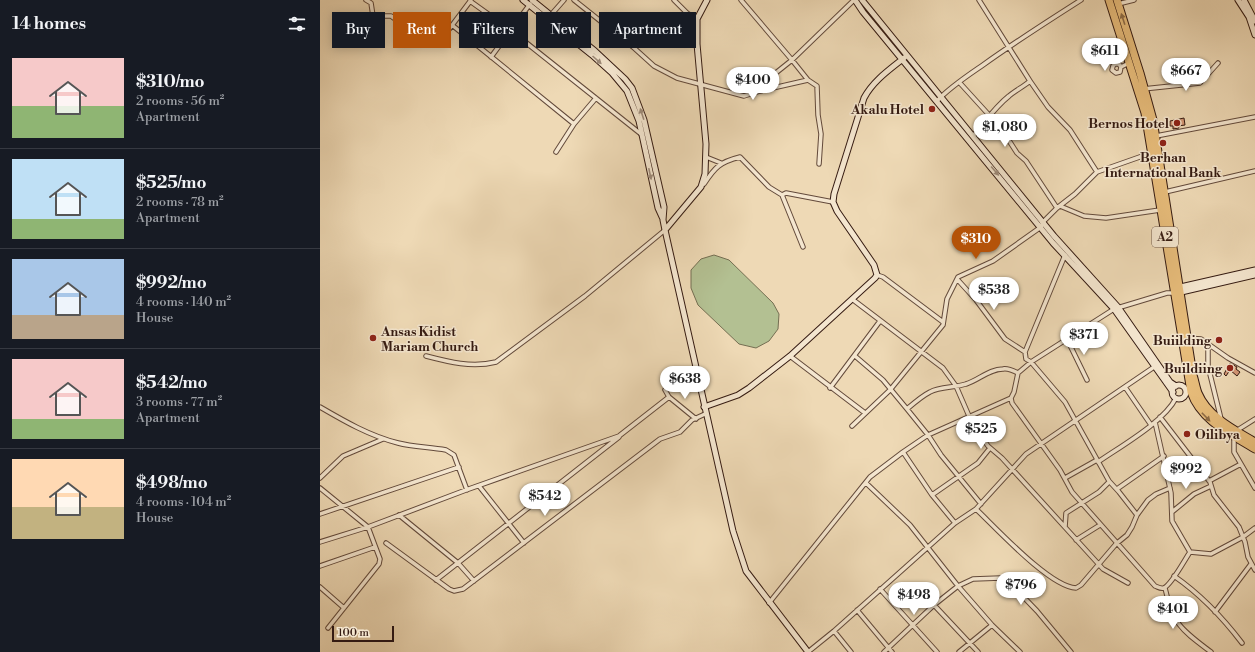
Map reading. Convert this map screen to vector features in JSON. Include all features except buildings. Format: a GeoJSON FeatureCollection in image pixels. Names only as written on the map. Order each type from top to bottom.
{"type":"FeatureCollection","features":[{"type":"Feature","properties":{"kind":"highway","name":"A2"},"geometry":{"type":"LineString","coordinates":[[1109,0],[1130,62],[1142,89]]}},
{"type":"Feature","properties":{"kind":"highway","name":"A2"},"geometry":{"type":"LineString","coordinates":[[1117,2],[1142,89],[1165,192],[1186,385],[1206,406],[1220,424],[1255,442]]}},
{"type":"Feature","properties":{"kind":"highway","name":"A2"},"geometry":{"type":"LineString","coordinates":[[1153,137],[1152,152],[1160,210],[1175,291],[1187,338],[1186,385]]}},
{"type":"Feature","properties":{"kind":"highway","name":"A2"},"geometry":{"type":"LineString","coordinates":[[1235,433],[1255,449]]}},
{"type":"Feature","properties":{"kind":"street"},"geometry":{"type":"LineString","coordinates":[[366,0],[370,3],[373,16],[391,16],[431,45],[438,44],[471,0],[486,12]]}},
{"type":"Feature","properties":{"kind":"street"},"geometry":{"type":"LineString","coordinates":[[523,0],[531,2],[543,12]]}},
{"type":"Feature","properties":{"kind":"street"},"geometry":{"type":"LineString","coordinates":[[553,12],[564,0]]}},
{"type":"Feature","properties":{"kind":"street"},"geometry":{"type":"LineString","coordinates":[[574,0],[634,47],[654,66],[677,78],[744,96],[808,80]]}},
{"type":"Feature","properties":{"kind":"street"},"geometry":{"type":"LineString","coordinates":[[674,0],[687,13],[697,19]]}},
{"type":"Feature","properties":{"kind":"street"},"geometry":{"type":"LineString","coordinates":[[701,187],[705,174],[706,157],[697,44],[697,19],[707,0]]}},
{"type":"Feature","properties":{"kind":"street"},"geometry":{"type":"LineString","coordinates":[[741,0],[808,80],[817,86],[820,134],[819,164]]}},
{"type":"Feature","properties":{"kind":"street"},"geometry":{"type":"LineString","coordinates":[[760,91],[772,76],[792,60],[855,0],[863,12],[905,58]]}},
{"type":"Feature","properties":{"kind":"street"},"geometry":{"type":"LineString","coordinates":[[862,0],[905,58],[1042,225],[1116,308],[1176,398]]}},
{"type":"Feature","properties":{"kind":"street"},"geometry":{"type":"LineString","coordinates":[[980,0],[1030,81],[1048,107],[1070,130],[1097,172]]}},
{"type":"Feature","properties":{"kind":"street"},"geometry":{"type":"LineString","coordinates":[[939,100],[959,82],[1008,47],[1081,0]]}},
{"type":"Feature","properties":{"kind":"street"},"geometry":{"type":"LineString","coordinates":[[1117,2],[1134,0]]}},
{"type":"Feature","properties":{"kind":"street"},"geometry":{"type":"LineString","coordinates":[[1238,0],[1249,17],[1255,35]]}},
{"type":"Feature","properties":{"kind":"street"},"geometry":{"type":"LineString","coordinates":[[1244,0],[1255,21]]}},
{"type":"Feature","properties":{"kind":"street"},"geometry":{"type":"LineString","coordinates":[[524,12],[531,2]]}},
{"type":"Feature","properties":{"kind":"street"},"geometry":{"type":"LineString","coordinates":[[452,26],[574,124]]}},
{"type":"Feature","properties":{"kind":"street"},"geometry":{"type":"LineString","coordinates":[[528,44],[596,98],[645,134]]}},
{"type":"Feature","properties":{"kind":"street"},"geometry":{"type":"LineString","coordinates":[[491,57],[498,48]]}},
{"type":"Feature","properties":{"kind":"street"},"geometry":{"type":"LineString","coordinates":[[584,48],[621,83],[631,100],[645,134],[658,208],[663,220],[705,414],[733,531],[746,571],[808,652],[834,632],[955,523],[976,509],[1026,454],[1156,366]]}},
{"type":"Feature","properties":{"kind":"street"},"geometry":{"type":"LineString","coordinates":[[877,275],[874,265],[837,211],[833,202],[836,186],[864,98],[869,88],[905,58]]}},
{"type":"Feature","properties":{"kind":"street"},"geometry":{"type":"LineString","coordinates":[[1121,67],[1130,62]]}},
{"type":"Feature","properties":{"kind":"street"},"geometry":{"type":"LineString","coordinates":[[1142,89],[1200,83],[1218,63]]}},
{"type":"Feature","properties":{"kind":"street"},"geometry":{"type":"LineString","coordinates":[[973,136],[989,115],[1010,95],[1020,90],[1030,81]]}},
{"type":"Feature","properties":{"kind":"street"},"geometry":{"type":"LineString","coordinates":[[959,82],[989,115],[1017,153],[1026,161],[1058,207],[1084,216],[1106,218],[1160,210]]}},
{"type":"Feature","properties":{"kind":"street"},"geometry":{"type":"LineString","coordinates":[[556,152],[574,124],[596,98]]}},
{"type":"Feature","properties":{"kind":"street"},"geometry":{"type":"LineString","coordinates":[[939,100],[973,136],[1065,255],[1116,308]]}},
{"type":"Feature","properties":{"kind":"street"},"geometry":{"type":"LineString","coordinates":[[1153,137],[1255,117]]}},
{"type":"Feature","properties":{"kind":"street"},"geometry":{"type":"LineString","coordinates":[[852,426],[890,390],[922,351],[943,322],[947,299],[958,277],[993,261],[1042,225],[1058,207],[1097,172],[1152,152]]}},
{"type":"Feature","properties":{"kind":"street"},"geometry":{"type":"LineString","coordinates":[[706,157],[721,163]]}},
{"type":"Feature","properties":{"kind":"street"},"geometry":{"type":"LineString","coordinates":[[426,356],[471,365],[484,365],[496,362],[585,296],[665,230],[710,174],[721,163],[740,157],[758,178],[782,195],[803,247]]}},
{"type":"Feature","properties":{"kind":"street"},"geometry":{"type":"LineString","coordinates":[[1165,192],[1255,171]]}},
{"type":"Feature","properties":{"kind":"street"},"geometry":{"type":"LineString","coordinates":[[782,195],[786,193],[833,202]]}},
{"type":"Feature","properties":{"kind":"street"},"geometry":{"type":"LineString","coordinates":[[1065,255],[1025,352],[1026,359],[1031,362],[1064,402],[1109,482],[1117,489],[1137,515]]}},
{"type":"Feature","properties":{"kind":"street"},"geometry":{"type":"LineString","coordinates":[[704,407],[738,395],[790,356],[877,275]]}},
{"type":"Feature","properties":{"kind":"street"},"geometry":{"type":"LineString","coordinates":[[877,275],[883,277],[943,322]]}},
{"type":"Feature","properties":{"kind":"street"},"geometry":{"type":"LineString","coordinates":[[769,603],[870,477],[928,435],[1011,398],[1018,374],[1031,362],[1116,308],[1175,291],[1255,275]]}},
{"type":"Feature","properties":{"kind":"street"},"geometry":{"type":"LineString","coordinates":[[957,279],[976,300],[1005,338],[1025,352]]}},
{"type":"Feature","properties":{"kind":"street"},"geometry":{"type":"LineString","coordinates":[[852,299],[943,368],[956,386],[980,435],[990,448],[1013,470],[1103,569],[1128,583]]}},
{"type":"Feature","properties":{"kind":"street"},"geometry":{"type":"LineString","coordinates":[[830,388],[880,321]]}},
{"type":"Feature","properties":{"kind":"street"},"geometry":{"type":"LineString","coordinates":[[1187,338],[1201,339],[1228,358],[1255,373]]}},
{"type":"Feature","properties":{"kind":"street"},"geometry":{"type":"LineString","coordinates":[[1067,339],[1087,380]]}},
{"type":"Feature","properties":{"kind":"street"},"geometry":{"type":"LineString","coordinates":[[1208,344],[1208,366],[1220,424]]}},
{"type":"Feature","properties":{"kind":"street"},"geometry":{"type":"LineString","coordinates":[[790,356],[865,414]]}},
{"type":"Feature","properties":{"kind":"street"},"geometry":{"type":"LineString","coordinates":[[855,356],[873,370],[907,409],[981,504]]}},
{"type":"Feature","properties":{"kind":"street"},"geometry":{"type":"LineString","coordinates":[[1156,366],[1170,382],[1186,385]]}},
{"type":"Feature","properties":{"kind":"street"},"geometry":{"type":"LineString","coordinates":[[907,409],[929,392],[975,381],[986,373],[1003,368],[1014,371],[1018,374]]}},
{"type":"Feature","properties":{"kind":"street"},"geometry":{"type":"LineString","coordinates":[[1172,392],[1186,385]]}},
{"type":"Feature","properties":{"kind":"street"},"geometry":{"type":"LineString","coordinates":[[1184,397],[1186,385]]}},
{"type":"Feature","properties":{"kind":"street"},"geometry":{"type":"LineString","coordinates":[[1125,387],[1151,425]]}},
{"type":"Feature","properties":{"kind":"street"},"geometry":{"type":"LineString","coordinates":[[665,390],[670,397],[696,419]]}},
{"type":"Feature","properties":{"kind":"street"},"geometry":{"type":"LineString","coordinates":[[1176,398],[1180,399],[1195,394]]}},
{"type":"Feature","properties":{"kind":"street"},"geometry":{"type":"LineString","coordinates":[[436,580],[670,397]]}},
{"type":"Feature","properties":{"kind":"street"},"geometry":{"type":"LineString","coordinates":[[1011,398],[1012,403],[1065,478],[1072,492],[1116,544],[1155,586],[1160,589],[1165,588],[1190,552]]}},
{"type":"Feature","properties":{"kind":"street"},"geometry":{"type":"LineString","coordinates":[[1065,478],[1098,461],[1151,425],[1168,410],[1176,398]]}},
{"type":"Feature","properties":{"kind":"street"},"geometry":{"type":"LineString","coordinates":[[320,407],[346,422],[383,439],[446,450],[454,455],[467,490]]}},
{"type":"Feature","properties":{"kind":"street"},"geometry":{"type":"LineString","coordinates":[[386,543],[436,580],[454,591],[463,590],[660,439],[680,432],[696,419],[705,414]]}},
{"type":"Feature","properties":{"kind":"street"},"geometry":{"type":"LineString","coordinates":[[1160,417],[1210,483],[1214,495],[1239,527],[1248,557],[1255,570]]}},
{"type":"Feature","properties":{"kind":"street"},"geometry":{"type":"LineString","coordinates":[[1255,419],[1235,433],[1234,452],[1255,488]]}},
{"type":"Feature","properties":{"kind":"street"},"geometry":{"type":"LineString","coordinates":[[1155,422],[1164,456],[1170,488],[1172,521],[1190,552]]}},
{"type":"Feature","properties":{"kind":"street"},"geometry":{"type":"LineString","coordinates":[[320,542],[368,527],[623,434]]}},
{"type":"Feature","properties":{"kind":"street"},"geometry":{"type":"LineString","coordinates":[[320,478],[343,456],[383,439]]}},
{"type":"Feature","properties":{"kind":"street"},"geometry":{"type":"LineString","coordinates":[[932,495],[978,462],[990,448]]}},
{"type":"Feature","properties":{"kind":"street"},"geometry":{"type":"LineString","coordinates":[[903,452],[932,495],[955,523]]}},
{"type":"Feature","properties":{"kind":"street"},"geometry":{"type":"LineString","coordinates":[[1117,489],[1164,456]]}},
{"type":"Feature","properties":{"kind":"street"},"geometry":{"type":"LineString","coordinates":[[1172,512],[1194,494],[1241,464]]}},
{"type":"Feature","properties":{"kind":"street"},"geometry":{"type":"LineString","coordinates":[[320,514],[459,467]]}},
{"type":"Feature","properties":{"kind":"street"},"geometry":{"type":"LineString","coordinates":[[1065,527],[1066,513],[1099,492],[1109,482]]}},
{"type":"Feature","properties":{"kind":"street"},"geometry":{"type":"LineString","coordinates":[[866,483],[910,525],[958,586],[992,625],[1020,652]]}},
{"type":"Feature","properties":{"kind":"street"},"geometry":{"type":"LineString","coordinates":[[479,486],[524,543]]}},
{"type":"Feature","properties":{"kind":"street"},"geometry":{"type":"LineString","coordinates":[[320,488],[368,527],[380,560],[328,628]]}},
{"type":"Feature","properties":{"kind":"street"},"geometry":{"type":"LineString","coordinates":[[976,509],[1033,564],[1066,586],[1076,588],[1081,585],[1132,527],[1137,515],[1148,500],[1156,494],[1170,488]]}},
{"type":"Feature","properties":{"kind":"street"},"geometry":{"type":"LineString","coordinates":[[399,515],[458,563],[474,581]]}},
{"type":"Feature","properties":{"kind":"street"},"geometry":{"type":"LineString","coordinates":[[1076,540],[1100,524]]}},
{"type":"Feature","properties":{"kind":"street"},"geometry":{"type":"LineString","coordinates":[[1190,552],[1211,554],[1243,537],[1255,528]]}},
{"type":"Feature","properties":{"kind":"street"},"geometry":{"type":"LineString","coordinates":[[320,566],[375,547]]}},
{"type":"Feature","properties":{"kind":"street"},"geometry":{"type":"LineString","coordinates":[[1215,612],[1252,564]]}},
{"type":"Feature","properties":{"kind":"street"},"geometry":{"type":"LineString","coordinates":[[1174,576],[1191,588],[1215,612],[1242,643]]}},
{"type":"Feature","properties":{"kind":"street"},"geometry":{"type":"LineString","coordinates":[[884,652],[934,605],[958,586],[973,579],[1001,578],[1012,585],[1041,615],[1071,652]]}},
{"type":"Feature","properties":{"kind":"street"},"geometry":{"type":"LineString","coordinates":[[320,587],[344,608]]}},
{"type":"Feature","properties":{"kind":"street"},"geometry":{"type":"LineString","coordinates":[[1165,588],[1168,603],[1174,618],[1184,631],[1211,652]]}},
{"type":"Feature","properties":{"kind":"street"},"geometry":{"type":"LineString","coordinates":[[880,589],[937,652]]}},
{"type":"Feature","properties":{"kind":"street"},"geometry":{"type":"LineString","coordinates":[[934,605],[978,652]]}},
{"type":"Feature","properties":{"kind":"street"},"geometry":{"type":"LineString","coordinates":[[857,610],[892,652]]}},
{"type":"Feature","properties":{"kind":"street"},"geometry":{"type":"LineString","coordinates":[[959,652],[992,625]]}},
{"type":"Feature","properties":{"kind":"street"},"geometry":{"type":"LineString","coordinates":[[834,632],[851,652]]}},
{"type":"Feature","properties":{"kind":"green space"},"geometry":{"type":"Polygon","coordinates":[[[714,255],[729,260],[773,303],[779,314],[778,329],[769,341],[756,348],[739,344],[698,305],[691,288],[691,270],[701,259],[714,255]]]}},
{"type":"Feature","properties":{"kind":"place","name":"Akalu Hotel"},"geometry":{"type":"Point","coordinates":[932,109]}},
{"type":"Feature","properties":{"kind":"place","name":"Bernos Hotel"},"geometry":{"type":"Point","coordinates":[1177,123]}},
{"type":"Feature","properties":{"kind":"place","name":"Berhan International Bank"},"geometry":{"type":"Point","coordinates":[1163,143]}},
{"type":"Feature","properties":{"kind":"place","name":"Ansas Kidist Mariam Church"},"geometry":{"type":"Point","coordinates":[373,338]}},
{"type":"Feature","properties":{"kind":"place","name":"Buiilding"},"geometry":{"type":"Point","coordinates":[1219,340]}},
{"type":"Feature","properties":{"kind":"place","name":"Buildiing"},"geometry":{"type":"Point","coordinates":[1230,368]}},
{"type":"Feature","properties":{"kind":"place","name":"Oilibya"},"geometry":{"type":"Point","coordinates":[1187,434]}}]}
